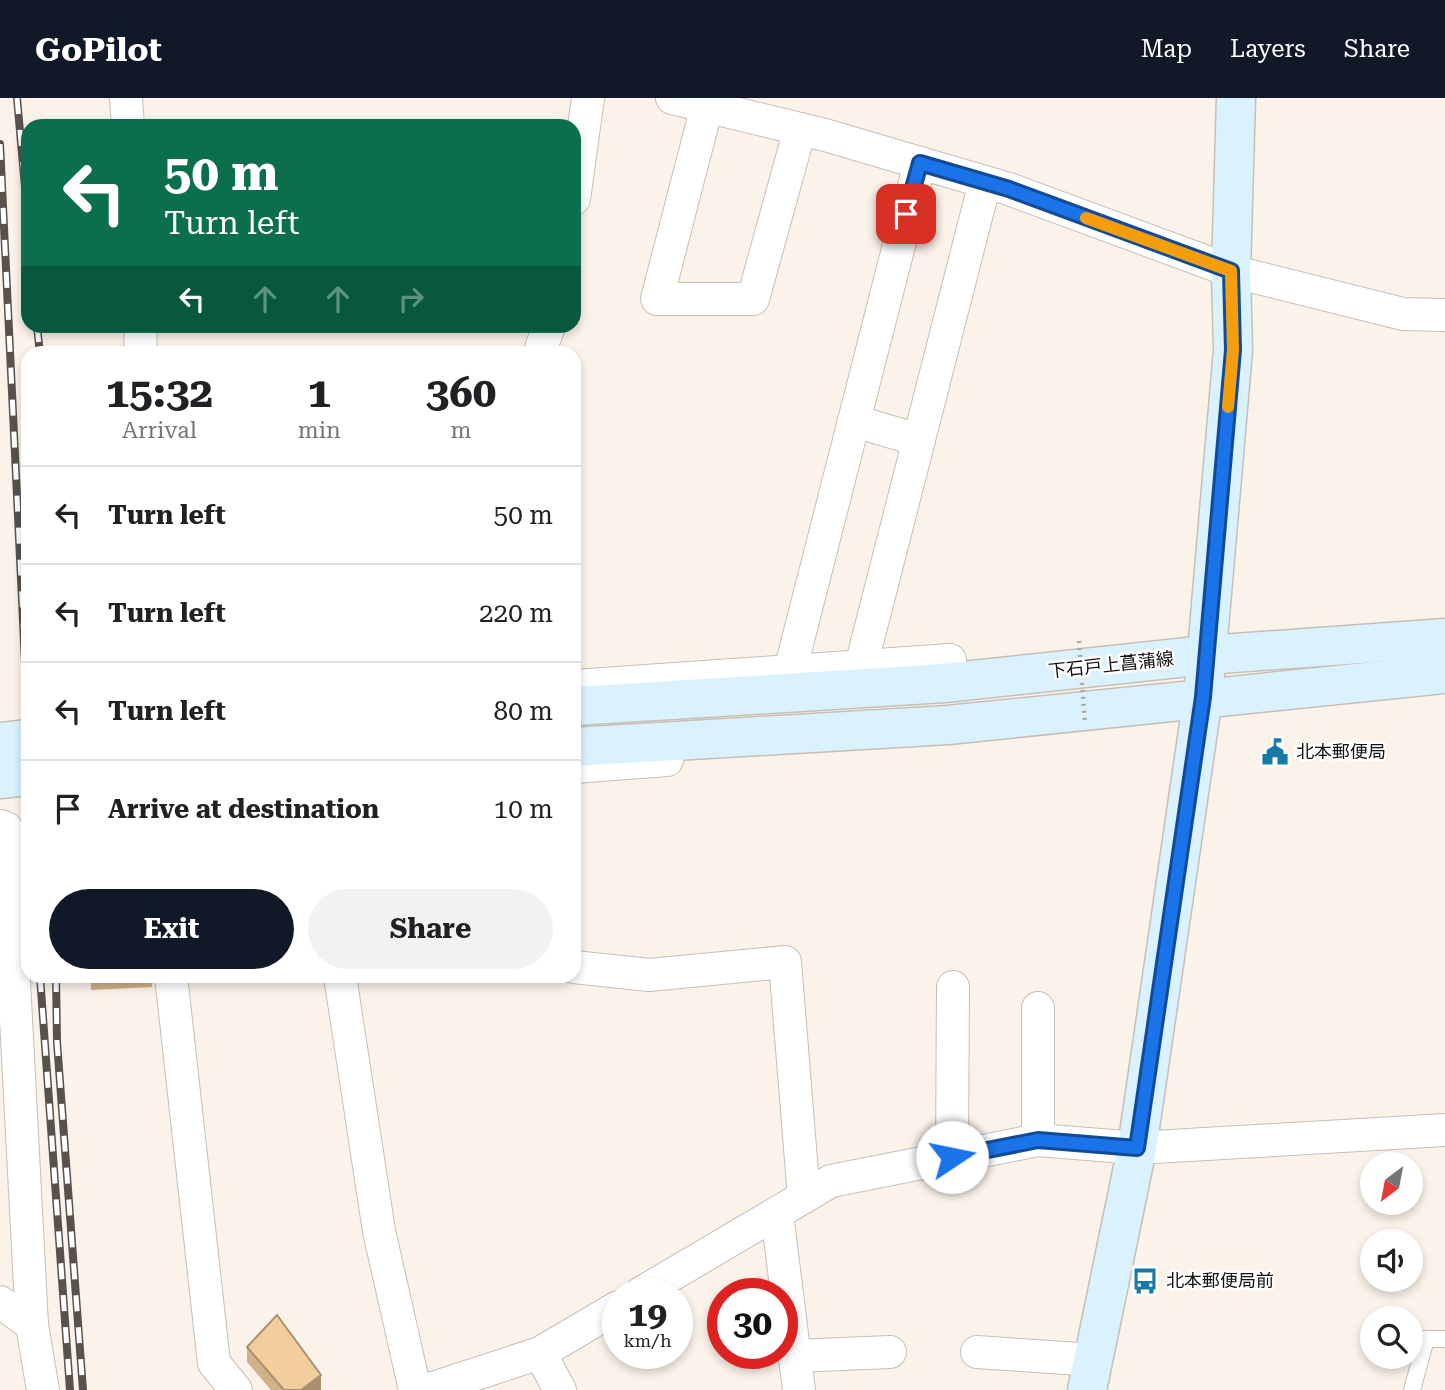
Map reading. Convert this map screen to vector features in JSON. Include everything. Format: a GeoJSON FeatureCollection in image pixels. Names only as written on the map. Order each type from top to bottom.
{"type":"FeatureCollection","features":[{"type":"Feature","properties":{"kind":"main road"},"geometry":{"type":"LineString","coordinates":[[1091,1375],[1137,1148],[1203,697],[1233,350],[1231,271],[1236,98]]}},
{"type":"Feature","properties":{"kind":"main road","name":"下石戸上菖蒲線"},"geometry":{"type":"LineString","coordinates":[[581,705],[947,672],[1445,638]]}},
{"type":"Feature","properties":{"kind":"main road"},"geometry":{"type":"LineString","coordinates":[[581,747],[948,725],[1445,674]]}},
{"type":"Feature","properties":{"kind":"main road"},"geometry":{"type":"LineString","coordinates":[[0,742],[21,740]]}},
{"type":"Feature","properties":{"kind":"main road"},"geometry":{"type":"LineString","coordinates":[[0,779],[21,777]]}},
{"type":"Feature","properties":{"kind":"street"},"geometry":{"type":"LineString","coordinates":[[126,98],[128,119]]}},
{"type":"Feature","properties":{"kind":"street"},"geometry":{"type":"LineString","coordinates":[[581,148],[588,98]]}},
{"type":"Feature","properties":{"kind":"street"},"geometry":{"type":"LineString","coordinates":[[672,98],[800,129],[985,182],[1231,271],[1404,314],[1445,315]]}},
{"type":"Feature","properties":{"kind":"street"},"geometry":{"type":"LineString","coordinates":[[707,106],[657,299],[753,299],[800,129]]}},
{"type":"Feature","properties":{"kind":"street"},"geometry":{"type":"LineString","coordinates":[[790,671],[920,163]]}},
{"type":"Feature","properties":{"kind":"street"},"geometry":{"type":"LineString","coordinates":[[861,666],[985,182]]}},
{"type":"Feature","properties":{"kind":"street"},"geometry":{"type":"LineString","coordinates":[[853,421],[919,440]]}},
{"type":"Feature","properties":{"kind":"street"},"geometry":{"type":"LineString","coordinates":[[581,686],[861,666],[947,672]]}},
{"type":"Feature","properties":{"kind":"street"},"geometry":{"type":"LineString","coordinates":[[581,766],[1072,725]]}},
{"type":"Feature","properties":{"kind":"street"},"geometry":{"type":"LineString","coordinates":[[0,826],[6,828],[32,1325],[43,1390]]}},
{"type":"Feature","properties":{"kind":"street"},"geometry":{"type":"LineString","coordinates":[[581,968],[649,975],[785,962],[804,1197]]}},
{"type":"Feature","properties":{"kind":"street"},"geometry":{"type":"LineString","coordinates":[[172,983],[214,1363],[236,1390]]}},
{"type":"Feature","properties":{"kind":"street"},"geometry":{"type":"LineString","coordinates":[[341,983],[379,1231],[415,1390]]}},
{"type":"Feature","properties":{"kind":"street"},"geometry":{"type":"LineString","coordinates":[[952,1157],[953,987]]}},
{"type":"Feature","properties":{"kind":"street"},"geometry":{"type":"LineString","coordinates":[[1038,1008],[1038,1140]]}},
{"type":"Feature","properties":{"kind":"street"},"geometry":{"type":"LineString","coordinates":[[667,1278],[831,1181],[1038,1140],[1137,1148],[1445,1130]]}},
{"type":"Feature","properties":{"kind":"street"},"geometry":{"type":"LineString","coordinates":[[777,1214],[785,1278]]}},
{"type":"Feature","properties":{"kind":"street"},"geometry":{"type":"LineString","coordinates":[[0,1302],[32,1325]]}},
{"type":"Feature","properties":{"kind":"street"},"geometry":{"type":"LineString","coordinates":[[427,1390],[540,1353],[602,1316]]}},
{"type":"Feature","properties":{"kind":"street"},"geometry":{"type":"LineString","coordinates":[[798,1356],[890,1352]]}},
{"type":"Feature","properties":{"kind":"street"},"geometry":{"type":"LineString","coordinates":[[977,1352],[1091,1375]]}},
{"type":"Feature","properties":{"kind":"street"},"geometry":{"type":"LineString","coordinates":[[540,1353],[560,1390]]}},
{"type":"Feature","properties":{"kind":"street"},"geometry":{"type":"LineString","coordinates":[[796,1369],[799,1390]]}},
{"type":"Feature","properties":{"kind":"lane"},"geometry":{"type":"LineString","coordinates":[[1412,1390],[1426,1339],[1445,1339]]}},
{"type":"Feature","properties":{"kind":"path"},"geometry":{"type":"LineString","coordinates":[[1072,725],[1079,641]]}},
{"type":"Feature","properties":{"kind":"building"},"geometry":{"type":"Polygon","coordinates":[[[277,1315],[321,1375],[301,1390],[284,1390],[247,1347],[277,1315]]]}},
{"type":"Feature","properties":{"kind":"railway"},"geometry":{"type":"LineString","coordinates":[[17,98],[21,143]]}},
{"type":"Feature","properties":{"kind":"railway"},"geometry":{"type":"LineString","coordinates":[[0,144],[21,579]]}},
{"type":"Feature","properties":{"kind":"railway"},"geometry":{"type":"LineString","coordinates":[[38,333],[39,346]]}},
{"type":"Feature","properties":{"kind":"railway"},"geometry":{"type":"LineString","coordinates":[[41,983],[70,1390]]}},
{"type":"Feature","properties":{"kind":"railway"},"geometry":{"type":"LineString","coordinates":[[56,983],[57,1042],[83,1390]]}},
{"type":"Feature","properties":{"kind":"slow traffic"},"geometry":{"type":"LineString","coordinates":[[1086,218],[1231,271],[1233,350],[1228,407]]}},
{"type":"Feature","properties":{"kind":"place","name":"北本郵便局"},"geometry":{"type":"Point","coordinates":[1275,752]}},
{"type":"Feature","properties":{"kind":"place","name":"北本郵便局前"},"geometry":{"type":"Point","coordinates":[1145,1281]}},
{"type":"Feature","properties":{"kind":"route"},"geometry":{"type":"LineString","coordinates":[[906,214],[920,163],[1009,189],[1231,271],[1233,350],[1203,697],[1137,1148],[1038,1140],[952,1157]]}}]}
